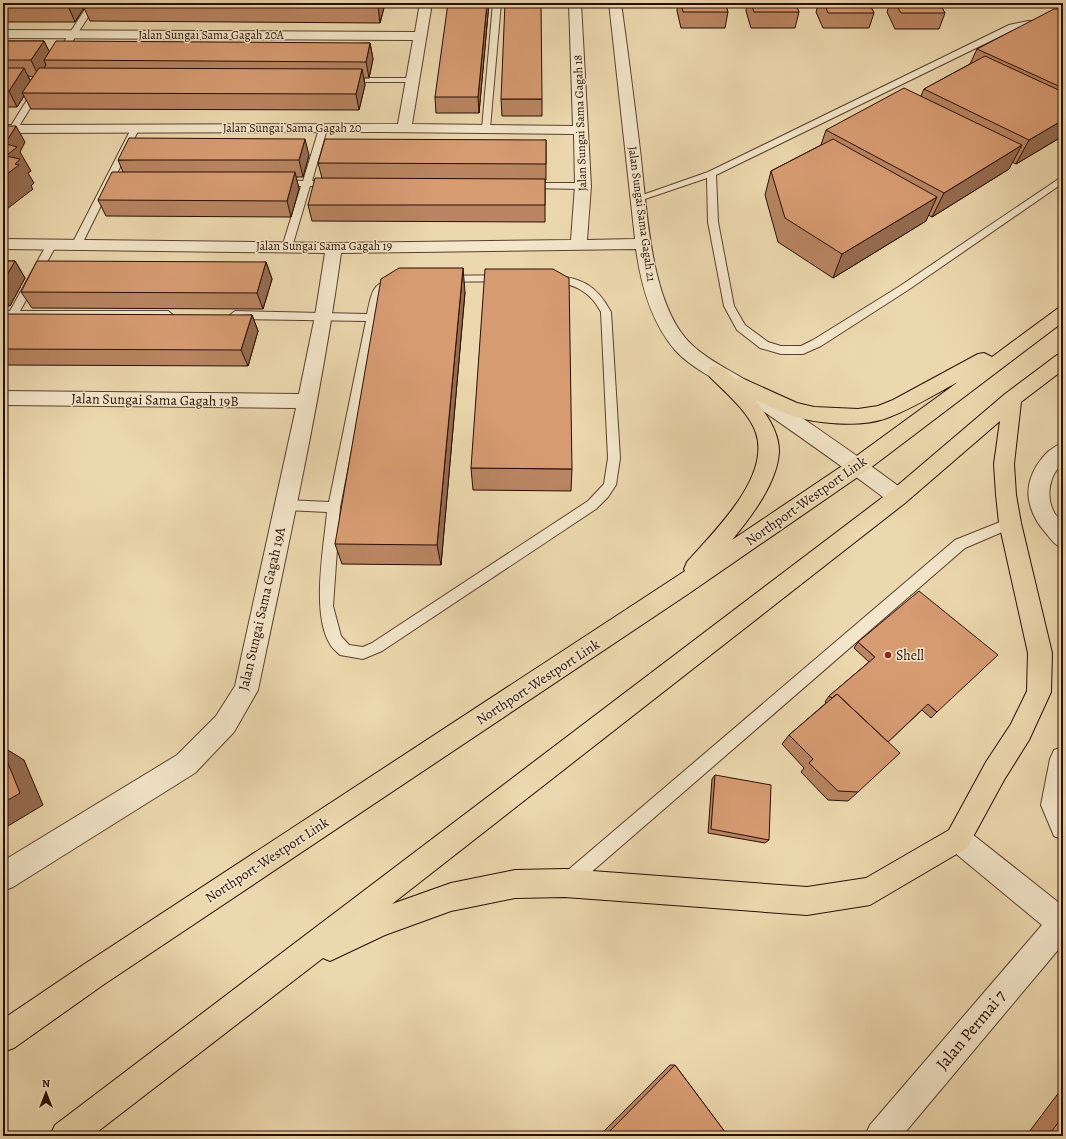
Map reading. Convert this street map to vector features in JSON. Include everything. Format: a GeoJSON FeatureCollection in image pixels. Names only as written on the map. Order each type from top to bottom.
{"type":"FeatureCollection","features":[{"type":"Feature","properties":{"kind":"main road","name":"Northport-Westport Link"},"geometry":{"type":"LineString","coordinates":[[3,1037],[100,970],[680,587],[858,466],[1063,314]]}},
{"type":"Feature","properties":{"kind":"main road"},"geometry":{"type":"LineString","coordinates":[[739,385],[793,409],[814,414],[858,416],[880,412],[900,405],[1047,325]]}},
{"type":"Feature","properties":{"kind":"main road"},"geometry":{"type":"LineString","coordinates":[[66,1136],[286,969],[898,497],[1012,399],[1063,360]]}},
{"type":"Feature","properties":{"kind":"main road"},"geometry":{"type":"LineString","coordinates":[[680,587],[756,493],[770,456],[767,436],[760,423],[717,372]]}},
{"type":"Feature","properties":{"kind":"main road"},"geometry":{"type":"LineString","coordinates":[[286,969],[379,923],[451,897],[515,884],[565,883],[807,901],[870,891],[958,840],[995,771],[1020,732],[1039,692],[1040,653],[1010,523],[1004,464],[1012,399]]}},
{"type":"Feature","properties":{"kind":"street"},"geometry":{"type":"LineString","coordinates":[[404,128],[426,3]]}},
{"type":"Feature","properties":{"kind":"street","name":"Jalan Sungai Sama Gagah 18"},"geometry":{"type":"LineString","coordinates":[[575,3],[583,186],[579,244]]}},
{"type":"Feature","properties":{"kind":"street","name":"Jalan Sungai Sama Gagah 21"},"geometry":{"type":"LineString","coordinates":[[615,3],[644,244],[653,290],[663,320],[680,346],[858,466],[898,497]]}},
{"type":"Feature","properties":{"kind":"street","name":"Jalan Sungai Sama Gagah 20A"},"geometry":{"type":"LineString","coordinates":[[3,34],[420,36]]}},
{"type":"Feature","properties":{"kind":"street","name":"Jalan Sungai Sama Gagah 20"},"geometry":{"type":"LineString","coordinates":[[8,129],[486,128],[580,130]]}},
{"type":"Feature","properties":{"kind":"street","name":"Jalan Sungai Sama Gagah 19"},"geometry":{"type":"LineString","coordinates":[[3,244],[334,248],[644,244]]}},
{"type":"Feature","properties":{"kind":"street","name":"Jalan Sungai Sama Gagah 19A"},"geometry":{"type":"LineString","coordinates":[[3,877],[186,764],[225,724],[246,690],[324,316],[334,248]]}},
{"type":"Feature","properties":{"kind":"street","name":"Jalan Sungai Sama Gagah 19B"},"geometry":{"type":"LineString","coordinates":[[3,398],[306,401]]}},
{"type":"Feature","properties":{"kind":"street"},"geometry":{"type":"LineString","coordinates":[[1061,538],[1045,517],[1039,498],[1040,483],[1048,464],[1063,451]]}},
{"type":"Feature","properties":{"kind":"street"},"geometry":{"type":"LineString","coordinates":[[1063,759],[1054,804],[1063,827]]}},
{"type":"Feature","properties":{"kind":"street"},"geometry":{"type":"LineString","coordinates":[[958,840],[1062,924]]}},
{"type":"Feature","properties":{"kind":"street","name":"Jalan Permai 7"},"geometry":{"type":"LineString","coordinates":[[880,1136],[1062,924]]}},
{"type":"Feature","properties":{"kind":"lane"},"geometry":{"type":"LineString","coordinates":[[53,66],[93,3]]}},
{"type":"Feature","properties":{"kind":"lane"},"geometry":{"type":"LineString","coordinates":[[486,128],[497,3]]}},
{"type":"Feature","properties":{"kind":"lane"},"geometry":{"type":"LineString","coordinates":[[639,198],[711,174],[1012,27],[1028,23],[1063,24]]}},
{"type":"Feature","properties":{"kind":"lane"},"geometry":{"type":"LineString","coordinates":[[8,129],[45,79]]}},
{"type":"Feature","properties":{"kind":"lane"},"geometry":{"type":"LineString","coordinates":[[340,80],[412,80]]}},
{"type":"Feature","properties":{"kind":"lane"},"geometry":{"type":"LineString","coordinates":[[78,244],[113,181],[135,129]]}},
{"type":"Feature","properties":{"kind":"lane"},"geometry":{"type":"LineString","coordinates":[[287,247],[323,129]]}},
{"type":"Feature","properties":{"kind":"lane"},"geometry":{"type":"LineString","coordinates":[[711,174],[713,222],[729,306],[741,327],[764,345],[781,350],[803,350],[817,343],[904,288],[1063,179]]}},
{"type":"Feature","properties":{"kind":"lane"},"geometry":{"type":"LineString","coordinates":[[275,183],[338,184]]}},
{"type":"Feature","properties":{"kind":"lane"},"geometry":{"type":"LineString","coordinates":[[520,186],[583,186]]}},
{"type":"Feature","properties":{"kind":"lane"},"geometry":{"type":"LineString","coordinates":[[3,332],[8,314],[52,244]]}},
{"type":"Feature","properties":{"kind":"lane"},"geometry":{"type":"LineString","coordinates":[[551,278],[567,279],[587,287],[600,299],[606,312],[614,458],[610,485],[604,494],[592,504],[399,634],[363,653],[345,651],[339,646],[329,622],[326,606],[334,507],[371,318],[377,292],[386,284],[402,279],[551,278]]}},
{"type":"Feature","properties":{"kind":"lane"},"geometry":{"type":"LineString","coordinates":[[8,314],[180,315]]}},
{"type":"Feature","properties":{"kind":"lane"},"geometry":{"type":"LineString","coordinates":[[228,315],[371,318]]}},
{"type":"Feature","properties":{"kind":"lane"},"geometry":{"type":"LineString","coordinates":[[286,504],[334,507]]}},
{"type":"Feature","properties":{"kind":"lane"},"geometry":{"type":"LineString","coordinates":[[565,883],[960,544],[1010,523]]}},
{"type":"Feature","properties":{"kind":"building"},"geometry":{"type":"Polygon","coordinates":[[[3,3],[70,3],[68,6],[3,6],[3,3]]]}},
{"type":"Feature","properties":{"kind":"building"},"geometry":{"type":"Polygon","coordinates":[[[85,3],[379,3],[378,7],[83,5],[85,3]]]}},
{"type":"Feature","properties":{"kind":"building"},"geometry":{"type":"Polygon","coordinates":[[[448,3],[487,3],[478,97],[435,97],[448,3]]]}},
{"type":"Feature","properties":{"kind":"building"},"geometry":{"type":"Polygon","coordinates":[[[505,3],[541,3],[542,99],[501,99],[505,3]]]}},
{"type":"Feature","properties":{"kind":"building"},"geometry":{"type":"Polygon","coordinates":[[[681,3],[725,3],[728,12],[683,12],[681,3]]]}},
{"type":"Feature","properties":{"kind":"building"},"geometry":{"type":"Polygon","coordinates":[[[751,3],[795,3],[799,12],[754,12],[751,3]]]}},
{"type":"Feature","properties":{"kind":"building"},"geometry":{"type":"Polygon","coordinates":[[[824,3],[869,3],[874,13],[828,13],[824,3]]]}},
{"type":"Feature","properties":{"kind":"building"},"geometry":{"type":"Polygon","coordinates":[[[895,3],[939,3],[945,13],[901,13],[895,3]]]}},
{"type":"Feature","properties":{"kind":"building"},"geometry":{"type":"Polygon","coordinates":[[[1054,9],[1063,9],[1063,88],[977,49],[1054,9]]]}},
{"type":"Feature","properties":{"kind":"building"},"geometry":{"type":"Polygon","coordinates":[[[3,41],[44,41],[31,60],[3,60],[3,41]]]}},
{"type":"Feature","properties":{"kind":"building"},"geometry":{"type":"Polygon","coordinates":[[[56,41],[370,43],[366,62],[44,60],[56,41]]]}},
{"type":"Feature","properties":{"kind":"building"},"geometry":{"type":"Polygon","coordinates":[[[985,56],[1063,92],[1063,120],[1029,140],[924,89],[985,56]]]}},
{"type":"Feature","properties":{"kind":"building"},"geometry":{"type":"Polygon","coordinates":[[[3,68],[24,68],[9,91],[3,91],[3,68]]]}},
{"type":"Feature","properties":{"kind":"building"},"geometry":{"type":"Polygon","coordinates":[[[39,68],[362,69],[356,94],[22,93],[39,68]]]}},
{"type":"Feature","properties":{"kind":"building"},"geometry":{"type":"Polygon","coordinates":[[[904,88],[1022,145],[944,193],[826,130],[904,88]]]}},
{"type":"Feature","properties":{"kind":"building"},"geometry":{"type":"Polygon","coordinates":[[[3,126],[16,126],[5,144],[3,143],[3,126]]]}},
{"type":"Feature","properties":{"kind":"building"},"geometry":{"type":"Polygon","coordinates":[[[129,138],[305,139],[299,160],[118,160],[129,138]]]}},
{"type":"Feature","properties":{"kind":"building"},"geometry":{"type":"Polygon","coordinates":[[[325,139],[546,140],[546,164],[318,163],[325,139]]]}},
{"type":"Feature","properties":{"kind":"building"},"geometry":{"type":"Polygon","coordinates":[[[833,139],[937,197],[842,254],[785,218],[771,171],[833,139]]]}},
{"type":"Feature","properties":{"kind":"building"},"geometry":{"type":"Polygon","coordinates":[[[3,143],[17,147],[6,156],[20,159],[15,164],[19,165],[3,177],[3,143]]]}},
{"type":"Feature","properties":{"kind":"building"},"geometry":{"type":"Polygon","coordinates":[[[112,172],[295,172],[287,201],[98,200],[112,172]]]}},
{"type":"Feature","properties":{"kind":"building"},"geometry":{"type":"Polygon","coordinates":[[[315,178],[545,179],[545,205],[308,205],[315,178]]]}},
{"type":"Feature","properties":{"kind":"building"},"geometry":{"type":"Polygon","coordinates":[[[3,261],[15,261],[3,282],[3,261]]]}},
{"type":"Feature","properties":{"kind":"building"},"geometry":{"type":"Polygon","coordinates":[[[37,261],[266,262],[257,293],[21,292],[37,261]]]}},
{"type":"Feature","properties":{"kind":"building"},"geometry":{"type":"Polygon","coordinates":[[[399,268],[463,268],[437,545],[335,544],[381,279],[399,268]]]}},
{"type":"Feature","properties":{"kind":"building"},"geometry":{"type":"Polygon","coordinates":[[[485,269],[553,269],[569,278],[572,469],[471,468],[485,269]]]}},
{"type":"Feature","properties":{"kind":"building"},"geometry":{"type":"Polygon","coordinates":[[[8,314],[252,315],[241,350],[3,349],[3,324],[8,314]]]}},
{"type":"Feature","properties":{"kind":"building"},"geometry":{"type":"Polygon","coordinates":[[[919,591],[998,655],[937,712],[928,704],[888,742],[837,694],[832,698],[829,696],[875,657],[858,642],[919,591]]]}},
{"type":"Feature","properties":{"kind":"building"},"geometry":{"type":"Polygon","coordinates":[[[837,694],[900,753],[858,792],[838,791],[809,763],[813,759],[789,735],[837,694]]]}},
{"type":"Feature","properties":{"kind":"building"},"geometry":{"type":"Polygon","coordinates":[[[3,751],[20,793],[3,803],[3,751]]]}},
{"type":"Feature","properties":{"kind":"building"},"geometry":{"type":"Polygon","coordinates":[[[715,775],[771,785],[769,840],[711,829],[715,775]]]}},
{"type":"Feature","properties":{"kind":"building"},"geometry":{"type":"Polygon","coordinates":[[[675,1065],[728,1136],[605,1136],[675,1065]]]}},
{"type":"Feature","properties":{"kind":"building"},"geometry":{"type":"Polygon","coordinates":[[[1063,1116],[1063,1136],[1048,1136],[1063,1116]]]}},
{"type":"Feature","properties":{"kind":"place","name":"Shell"},"geometry":{"type":"Point","coordinates":[888,655]}}]}
